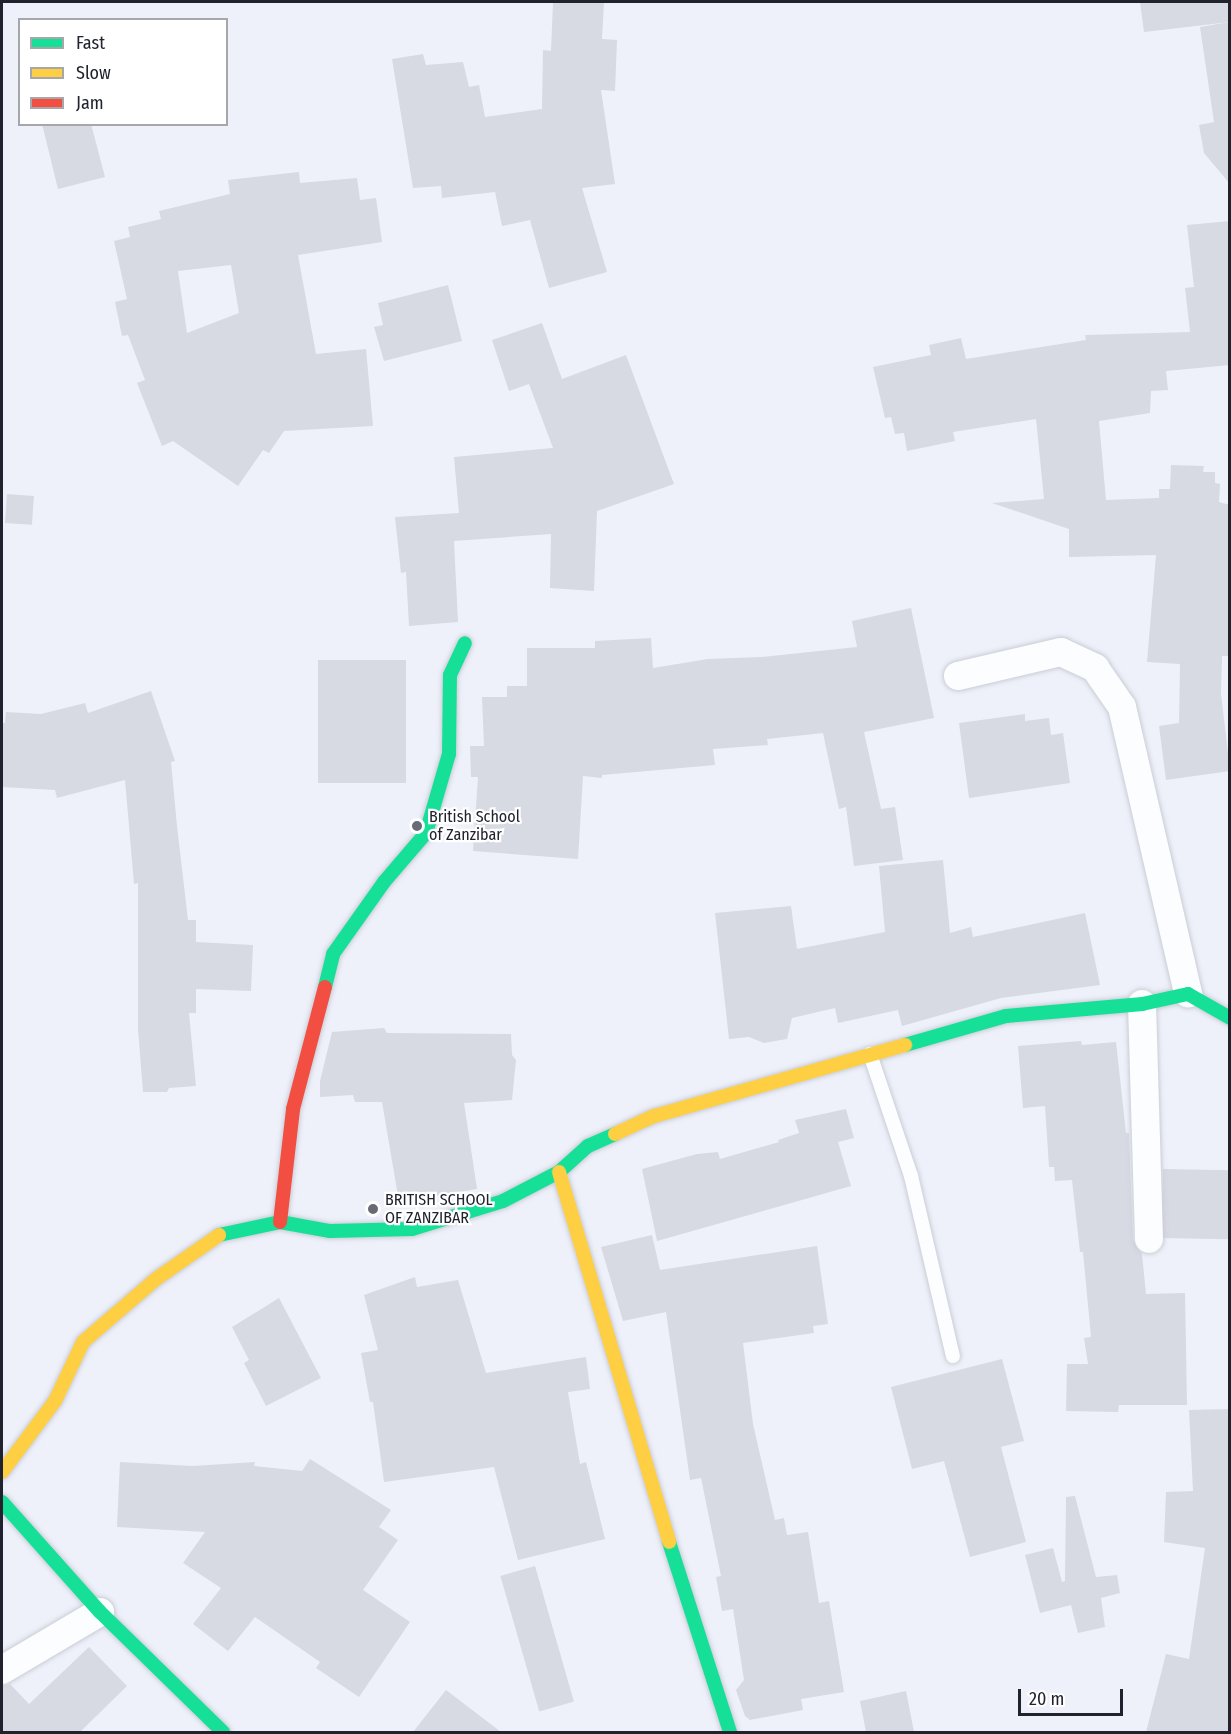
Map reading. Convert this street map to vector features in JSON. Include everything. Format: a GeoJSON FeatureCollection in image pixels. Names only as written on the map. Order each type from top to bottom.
{"type":"FeatureCollection","features":[{"type":"Feature","properties":{"kind":"street"},"geometry":{"type":"LineString","coordinates":[[280,1222],[293,1109],[333,954],[384,882],[426,833],[448,754],[450,675],[465,643]]}},
{"type":"Feature","properties":{"kind":"street"},"geometry":{"type":"LineString","coordinates":[[957,676],[1061,652],[1095,668],[1122,707],[1188,994]]}},
{"type":"Feature","properties":{"kind":"street"},"geometry":{"type":"LineString","coordinates":[[2,1472],[55,1401],[83,1342],[156,1279],[225,1231],[280,1222],[330,1231],[412,1229],[503,1201],[560,1172],[588,1146],[654,1116],[1006,1016],[1142,1004],[1188,994],[1230,1018]]}},
{"type":"Feature","properties":{"kind":"street"},"geometry":{"type":"LineString","coordinates":[[1142,1004],[1149,1239]]}},
{"type":"Feature","properties":{"kind":"street"},"geometry":{"type":"LineString","coordinates":[[560,1172],[657,1503],[730,1732]]}},
{"type":"Feature","properties":{"kind":"street"},"geometry":{"type":"LineString","coordinates":[[2,1502],[100,1612],[223,1732]]}},
{"type":"Feature","properties":{"kind":"street"},"geometry":{"type":"LineString","coordinates":[[2,1670],[100,1612]]}},
{"type":"Feature","properties":{"kind":"lane"},"geometry":{"type":"LineString","coordinates":[[870,1053],[911,1176],[953,1356]]}},
{"type":"Feature","properties":{"kind":"building"},"geometry":{"type":"Polygon","coordinates":[[[553,2],[604,2],[602,39],[617,40],[615,91],[601,90],[615,184],[582,188],[607,272],[549,288],[530,220],[502,226],[495,192],[442,198],[441,186],[413,188],[392,59],[423,54],[426,65],[463,62],[469,87],[479,85],[485,117],[542,109],[543,50],[551,51],[553,2]]]}},
{"type":"Feature","properties":{"kind":"building"},"geometry":{"type":"Polygon","coordinates":[[[1140,2],[1230,2],[1230,22],[1144,32],[1140,2]]]}},
{"type":"Feature","properties":{"kind":"building"},"geometry":{"type":"Polygon","coordinates":[[[1230,22],[1230,184],[1204,153],[1199,125],[1214,122],[1200,27],[1230,22]]]}},
{"type":"Feature","properties":{"kind":"building"},"geometry":{"type":"Polygon","coordinates":[[[42,126],[92,126],[105,177],[58,189],[42,126]]]}},
{"type":"Feature","properties":{"kind":"building"},"geometry":{"type":"Polygon","coordinates":[[[299,172],[300,183],[357,178],[360,200],[376,198],[382,242],[298,255],[316,354],[366,349],[373,426],[284,431],[269,453],[263,450],[238,486],[173,441],[162,446],[137,383],[145,380],[128,335],[122,336],[115,302],[127,299],[114,241],[130,237],[128,227],[161,219],[159,211],[230,194],[228,180],[299,172]],[[231,265],[178,271],[187,333],[239,313],[231,265]]]}},
{"type":"Feature","properties":{"kind":"building"},"geometry":{"type":"Polygon","coordinates":[[[1230,221],[1230,365],[1166,371],[1168,390],[1151,391],[1150,413],[1099,421],[1106,500],[1159,498],[1159,489],[1170,489],[1171,465],[1204,466],[1203,472],[1215,472],[1215,483],[1220,484],[1219,502],[1230,505],[1230,656],[1222,656],[1221,693],[1230,771],[1166,780],[1159,726],[1179,723],[1180,664],[1147,662],[1156,555],[1069,557],[1069,529],[992,503],[1044,499],[1036,419],[953,432],[955,441],[907,451],[904,433],[895,434],[891,417],[885,418],[873,367],[931,355],[929,345],[961,338],[966,359],[1086,340],[1085,335],[1190,332],[1185,288],[1194,287],[1187,225],[1230,221]]]}},
{"type":"Feature","properties":{"kind":"building"},"geometry":{"type":"Polygon","coordinates":[[[448,285],[462,341],[384,361],[374,327],[383,325],[378,303],[448,285]]]}},
{"type":"Feature","properties":{"kind":"building"},"geometry":{"type":"Polygon","coordinates":[[[542,323],[562,379],[626,355],[674,484],[597,511],[594,591],[550,588],[551,534],[454,541],[458,622],[409,626],[406,572],[401,573],[395,517],[459,513],[454,457],[553,448],[529,384],[509,391],[492,340],[542,323]]]}},
{"type":"Feature","properties":{"kind":"building"},"geometry":{"type":"Polygon","coordinates":[[[7,494],[34,496],[32,525],[5,523],[7,494]]]}},
{"type":"Feature","properties":{"kind":"building"},"geometry":{"type":"Polygon","coordinates":[[[911,608],[934,718],[864,732],[881,809],[895,807],[903,860],[854,866],[846,807],[839,809],[823,733],[767,739],[768,745],[713,749],[715,765],[602,775],[602,778],[583,776],[578,859],[473,851],[478,777],[471,777],[470,746],[484,746],[482,697],[507,697],[507,686],[527,686],[527,648],[595,648],[595,641],[651,638],[653,668],[708,659],[761,657],[857,647],[852,621],[911,608]]]}},
{"type":"Feature","properties":{"kind":"building"},"geometry":{"type":"Polygon","coordinates":[[[318,660],[406,660],[406,783],[318,783],[318,660]]]}},
{"type":"Feature","properties":{"kind":"building"},"geometry":{"type":"Polygon","coordinates":[[[151,691],[175,761],[171,762],[177,826],[188,920],[196,920],[196,942],[253,945],[251,991],[196,989],[196,1013],[189,1013],[196,1086],[169,1088],[167,1092],[143,1092],[138,1029],[138,883],[134,884],[125,780],[57,798],[55,790],[2,787],[2,723],[5,723],[6,712],[41,714],[85,703],[88,713],[151,691]]]}},
{"type":"Feature","properties":{"kind":"building"},"geometry":{"type":"Polygon","coordinates":[[[1025,714],[1025,721],[1049,718],[1051,735],[1063,733],[1070,783],[969,798],[959,723],[1025,714]]]}},
{"type":"Feature","properties":{"kind":"building"},"geometry":{"type":"Polygon","coordinates":[[[943,860],[950,933],[971,927],[973,937],[1085,913],[1100,985],[1001,998],[902,1026],[898,1010],[838,1023],[835,1008],[792,1018],[787,1039],[764,1043],[749,1037],[729,1039],[715,913],[791,906],[797,949],[885,932],[879,866],[943,860]]]}},
{"type":"Feature","properties":{"kind":"building"},"geometry":{"type":"Polygon","coordinates":[[[384,1028],[387,1033],[511,1034],[512,1055],[516,1060],[512,1100],[464,1103],[477,1189],[399,1202],[382,1102],[355,1102],[353,1095],[320,1097],[320,1081],[332,1032],[384,1028]]]}},
{"type":"Feature","properties":{"kind":"building"},"geometry":{"type":"Polygon","coordinates":[[[1081,1041],[1082,1045],[1116,1042],[1126,1133],[1129,1133],[1133,1240],[1142,1254],[1146,1294],[1185,1293],[1187,1405],[1119,1405],[1118,1412],[1066,1411],[1067,1364],[1088,1364],[1084,1338],[1091,1337],[1083,1252],[1080,1252],[1072,1180],[1055,1181],[1054,1167],[1049,1167],[1045,1106],[1023,1108],[1018,1046],[1081,1041]]]}},
{"type":"Feature","properties":{"kind":"building"},"geometry":{"type":"Polygon","coordinates":[[[846,1109],[854,1138],[838,1142],[851,1186],[657,1241],[642,1169],[697,1154],[718,1152],[720,1159],[779,1142],[778,1140],[799,1133],[795,1120],[846,1109]]]}},
{"type":"Feature","properties":{"kind":"building"},"geometry":{"type":"Polygon","coordinates":[[[1163,1169],[1230,1170],[1229,1239],[1162,1238],[1163,1169]]]}},
{"type":"Feature","properties":{"kind":"building"},"geometry":{"type":"Polygon","coordinates":[[[652,1235],[660,1270],[817,1246],[828,1324],[813,1326],[814,1333],[743,1343],[753,1424],[775,1520],[784,1518],[787,1535],[808,1532],[819,1603],[829,1601],[844,1692],[801,1699],[803,1710],[750,1720],[745,1716],[736,1690],[744,1680],[733,1609],[722,1611],[716,1577],[721,1576],[701,1478],[690,1480],[666,1312],[623,1321],[601,1247],[652,1235]]]}},
{"type":"Feature","properties":{"kind":"building"},"geometry":{"type":"Polygon","coordinates":[[[415,1277],[417,1287],[458,1280],[486,1373],[586,1357],[590,1389],[568,1392],[580,1464],[586,1462],[605,1539],[518,1560],[494,1467],[384,1482],[373,1402],[370,1402],[361,1353],[378,1350],[364,1295],[415,1277]]]}},
{"type":"Feature","properties":{"kind":"building"},"geometry":{"type":"Polygon","coordinates":[[[279,1298],[321,1378],[266,1406],[244,1363],[249,1360],[232,1327],[279,1298]]]}},
{"type":"Feature","properties":{"kind":"building"},"geometry":{"type":"Polygon","coordinates":[[[1002,1359],[1024,1441],[1001,1447],[1026,1542],[970,1557],[944,1461],[912,1469],[891,1387],[1002,1359]]]}},
{"type":"Feature","properties":{"kind":"building"},"geometry":{"type":"Polygon","coordinates":[[[1230,1409],[1230,1732],[1146,1732],[1166,1654],[1189,1659],[1205,1548],[1164,1542],[1166,1492],[1193,1491],[1189,1410],[1230,1409]]]}},
{"type":"Feature","properties":{"kind":"building"},"geometry":{"type":"Polygon","coordinates":[[[310,1459],[391,1510],[379,1527],[398,1540],[363,1590],[410,1622],[359,1697],[316,1668],[320,1662],[255,1617],[228,1651],[193,1624],[221,1588],[183,1563],[205,1532],[117,1527],[120,1462],[193,1466],[255,1462],[254,1466],[302,1471],[310,1459]]]}},
{"type":"Feature","properties":{"kind":"building"},"geometry":{"type":"Polygon","coordinates":[[[1075,1496],[1096,1577],[1117,1575],[1120,1593],[1101,1598],[1105,1627],[1078,1633],[1071,1605],[1040,1613],[1025,1555],[1053,1548],[1062,1582],[1065,1581],[1066,1497],[1075,1496]]]}},
{"type":"Feature","properties":{"kind":"building"},"geometry":{"type":"Polygon","coordinates":[[[535,1566],[574,1702],[539,1711],[500,1576],[535,1566]]]}},
{"type":"Feature","properties":{"kind":"building"},"geometry":{"type":"Polygon","coordinates":[[[89,1647],[127,1686],[80,1732],[2,1732],[2,1686],[10,1684],[29,1704],[89,1647]]]}},
{"type":"Feature","properties":{"kind":"building"},"geometry":{"type":"Polygon","coordinates":[[[446,1690],[501,1732],[413,1732],[446,1690]]]}},
{"type":"Feature","properties":{"kind":"building"},"geometry":{"type":"Polygon","coordinates":[[[906,1691],[914,1732],[866,1732],[860,1701],[906,1691]]]}},
{"type":"Feature","properties":{"kind":"traffic: fast"},"geometry":{"type":"LineString","coordinates":[[325,987],[333,954],[384,882],[426,833],[449,754],[450,675],[465,643]]}},
{"type":"Feature","properties":{"kind":"traffic: fast"},"geometry":{"type":"LineString","coordinates":[[905,1045],[1006,1016],[1142,1004],[1188,994],[1230,1018]]}},
{"type":"Feature","properties":{"kind":"traffic: fast"},"geometry":{"type":"LineString","coordinates":[[219,1235],[280,1222],[330,1231],[412,1229],[503,1201],[559,1172],[588,1146],[615,1134]]}},
{"type":"Feature","properties":{"kind":"traffic: fast"},"geometry":{"type":"LineString","coordinates":[[2,1502],[100,1612],[223,1732]]}},
{"type":"Feature","properties":{"kind":"traffic: fast"},"geometry":{"type":"LineString","coordinates":[[669,1542],[730,1732]]}},
{"type":"Feature","properties":{"kind":"traffic: slow"},"geometry":{"type":"LineString","coordinates":[[615,1134],[654,1116],[905,1045]]}},
{"type":"Feature","properties":{"kind":"traffic: slow"},"geometry":{"type":"LineString","coordinates":[[559,1172],[669,1542]]}},
{"type":"Feature","properties":{"kind":"traffic: slow"},"geometry":{"type":"LineString","coordinates":[[2,1472],[55,1401],[83,1342],[156,1279],[219,1235]]}},
{"type":"Feature","properties":{"kind":"traffic: jam"},"geometry":{"type":"LineString","coordinates":[[280,1222],[293,1109],[325,987]]}},
{"type":"Feature","properties":{"kind":"place","name":"British School of Zanzibar"},"geometry":{"type":"Point","coordinates":[417,826]}},
{"type":"Feature","properties":{"kind":"place","name":"BRITISH SCHOOL OF ZANZIBAR"},"geometry":{"type":"Point","coordinates":[373,1209]}}]}
